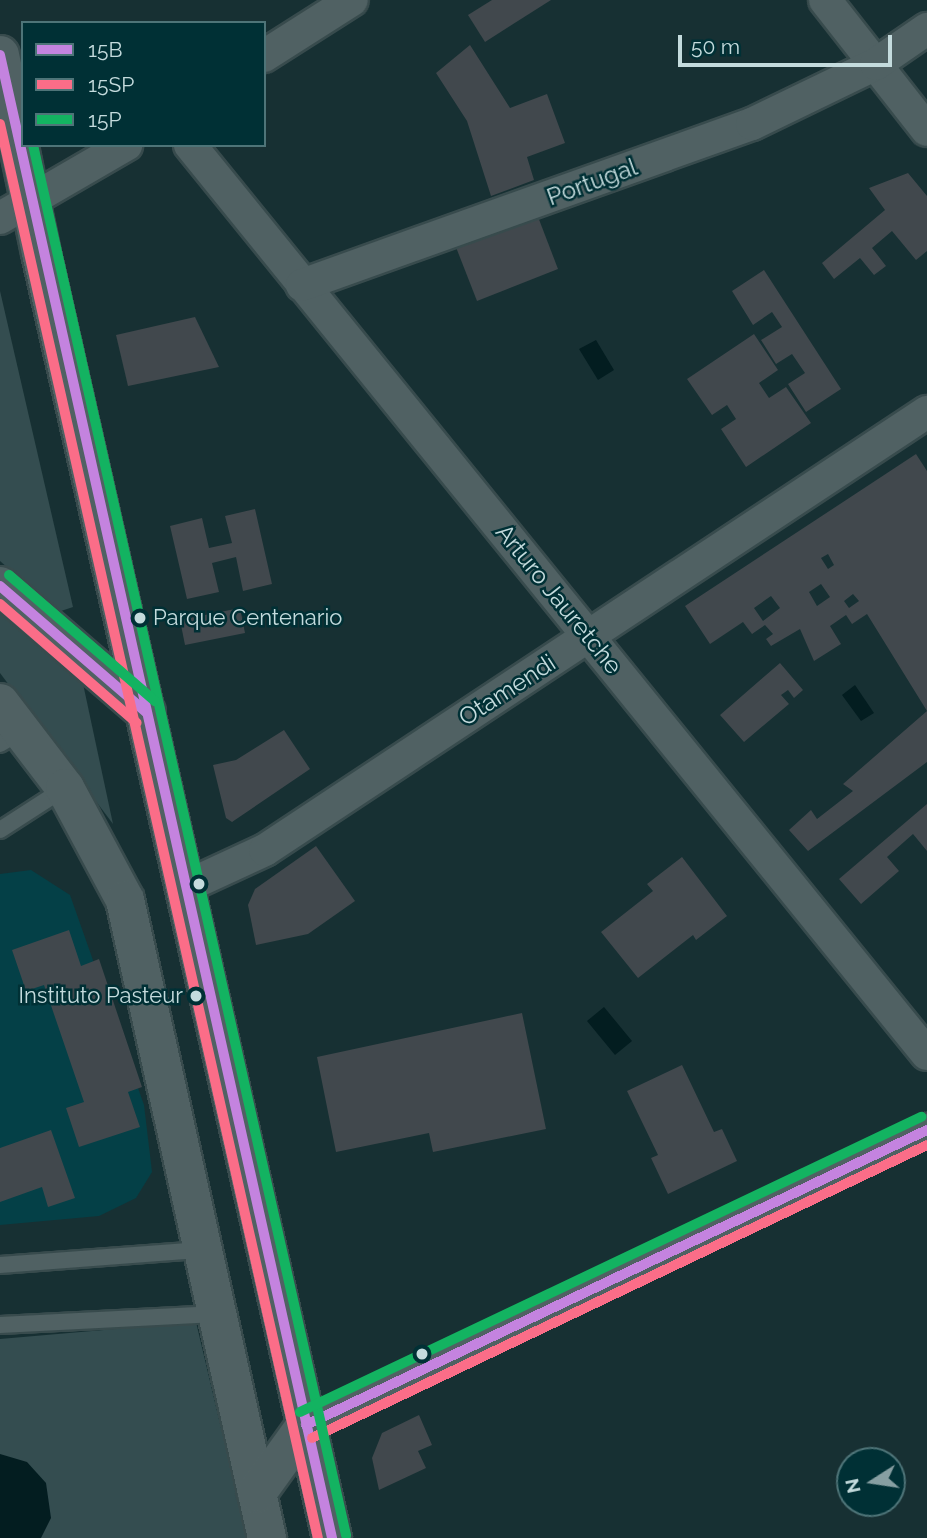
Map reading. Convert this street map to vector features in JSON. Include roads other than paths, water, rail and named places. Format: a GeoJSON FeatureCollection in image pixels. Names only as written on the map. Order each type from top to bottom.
{"type":"FeatureCollection","features":[{"type":"Feature","properties":{"kind":"main road"},"geometry":{"type":"LineString","coordinates":[[0,55],[15,210],[146,712],[332,1538]]}},
{"type":"Feature","properties":{"kind":"main road"},"geometry":{"type":"LineString","coordinates":[[0,586],[146,712]]}},
{"type":"Feature","properties":{"kind":"main road"},"geometry":{"type":"LineString","coordinates":[[7,726],[65,788],[101,850],[134,932],[201,1250],[267,1538]]}},
{"type":"Feature","properties":{"kind":"main road"},"geometry":{"type":"LineString","coordinates":[[101,850],[122,876],[141,887],[162,892],[185,887]]}},
{"type":"Feature","properties":{"kind":"main road"},"geometry":{"type":"LineString","coordinates":[[257,1493],[306,1425]]}},
{"type":"Feature","properties":{"kind":"street"},"geometry":{"type":"LineString","coordinates":[[266,55],[352,0]]}},
{"type":"Feature","properties":{"kind":"street"},"geometry":{"type":"LineString","coordinates":[[825,0],[927,130]]}},
{"type":"Feature","properties":{"kind":"street","name":"Portugal"},"geometry":{"type":"LineString","coordinates":[[302,285],[752,124],[876,64],[927,29]]}},
{"type":"Feature","properties":{"kind":"street"},"geometry":{"type":"LineString","coordinates":[[15,210],[123,147]]}},
{"type":"Feature","properties":{"kind":"street","name":"Arturo Jauretche"},"geometry":{"type":"LineString","coordinates":[[192,147],[590,635],[927,1054]]}},
{"type":"Feature","properties":{"kind":"street","name":"Otamendi"},"geometry":{"type":"LineString","coordinates":[[185,887],[265,850],[927,412]]}},
{"type":"Feature","properties":{"kind":"street"},"geometry":{"type":"LineString","coordinates":[[306,1425],[927,1130]]}},
{"type":"Feature","properties":{"kind":"lane"},"geometry":{"type":"LineString","coordinates":[[0,830],[65,788]]}},
{"type":"Feature","properties":{"kind":"lane"},"geometry":{"type":"LineString","coordinates":[[0,1265],[201,1250]]}},
{"type":"Feature","properties":{"kind":"lane"},"geometry":{"type":"LineString","coordinates":[[0,1325],[217,1314]]}},
{"type":"Feature","properties":{"kind":"place","name":"Parque Centenario"},"geometry":{"type":"Point","coordinates":[140,618]}},
{"type":"Feature","properties":{"kind":"place","name":"Instituto Pasteur"},"geometry":{"type":"Point","coordinates":[196,996]}}]}
